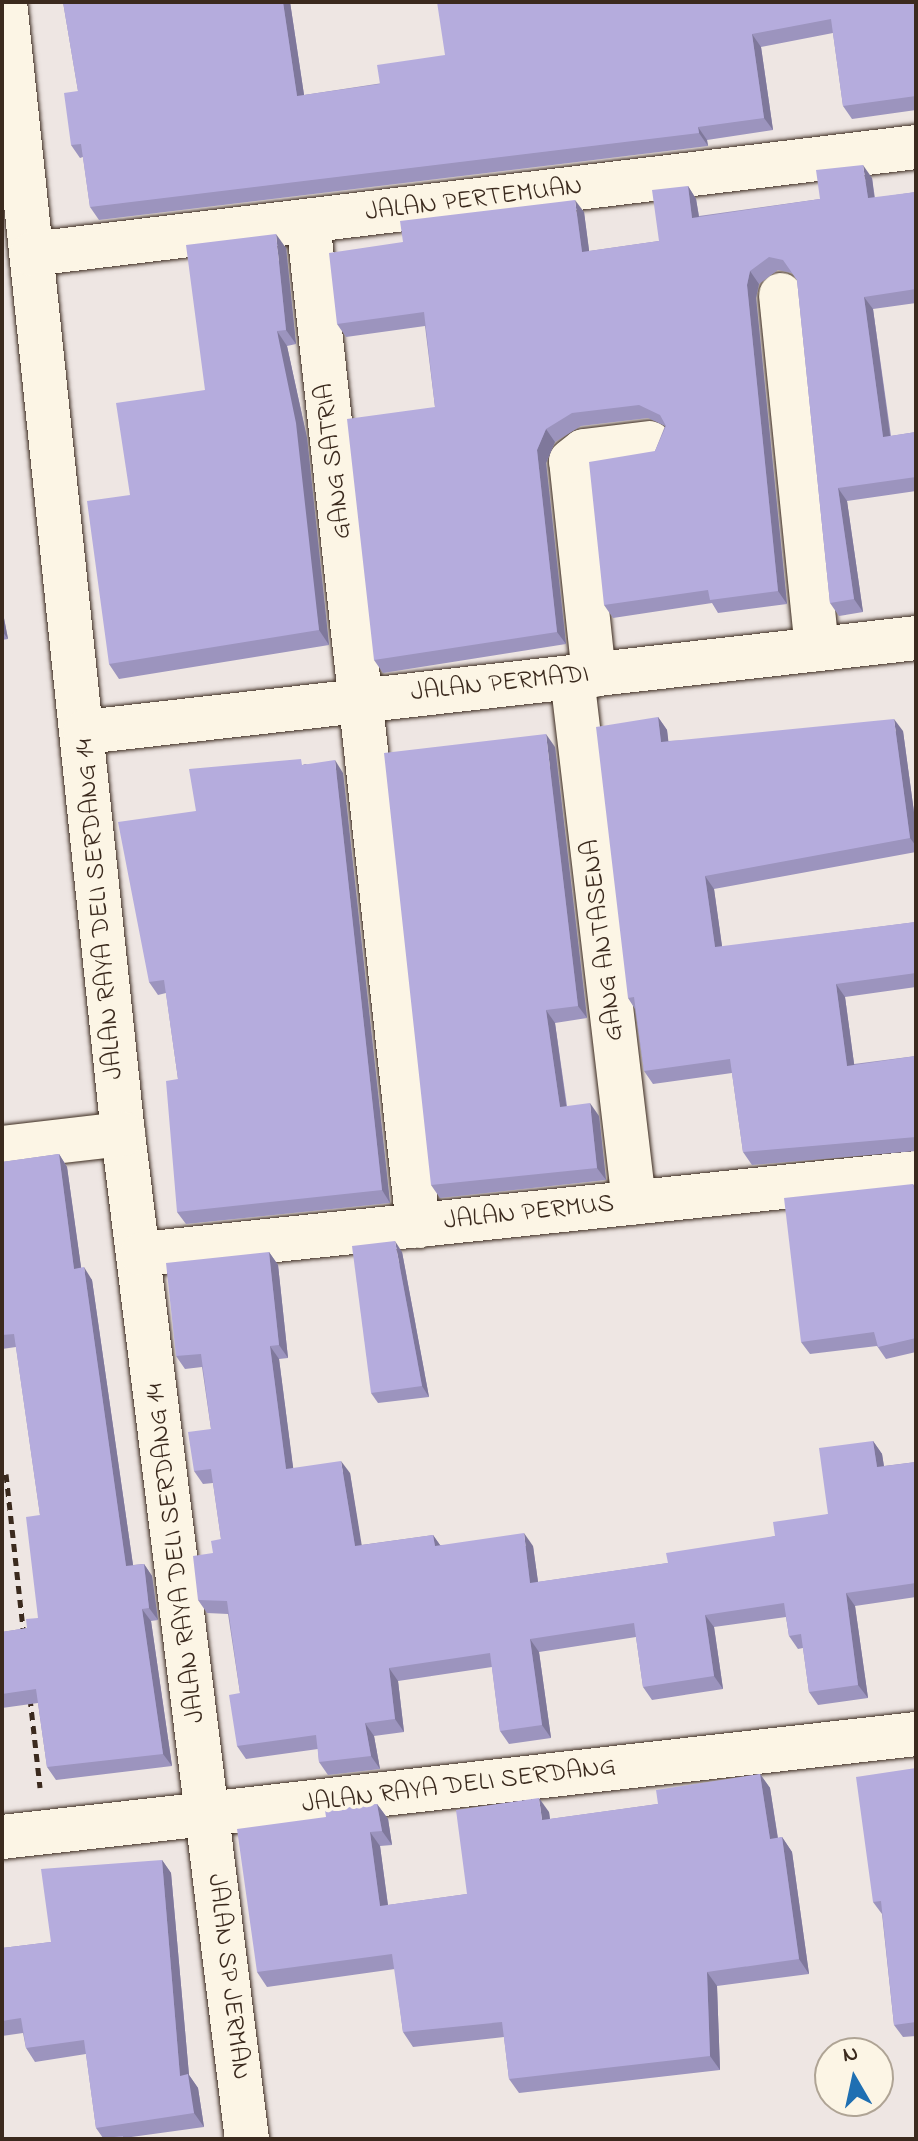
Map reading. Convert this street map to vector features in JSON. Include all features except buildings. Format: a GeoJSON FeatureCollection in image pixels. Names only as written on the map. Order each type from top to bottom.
{"type":"FeatureCollection","features":[{"type":"Feature","properties":{"kind":"street","name":"JALAN RAYA DELI SERDANG 14"},"geometry":{"type":"LineString","coordinates":[[5,2],[85,732],[123,1134],[142,1254],[207,1815]]}},
{"type":"Feature","properties":{"kind":"street","name":"JALAN PERTEMUAN"},"geometry":{"type":"LineString","coordinates":[[32,254],[916,147]]}},
{"type":"Feature","properties":{"kind":"street","name":"GANG SATRIA"},"geometry":{"type":"LineString","coordinates":[[308,221],[363,701],[418,1226]]}},
{"type":"Feature","properties":{"kind":"street"},"geometry":{"type":"LineString","coordinates":[[781,295],[817,649]]}},
{"type":"Feature","properties":{"kind":"street","name":"GANG ANTASENA"},"geometry":{"type":"LineString","coordinates":[[634,1202],[583,676],[571,461],[584,451],[650,443]]}},
{"type":"Feature","properties":{"kind":"street","name":"JALAN PERMADI"},"geometry":{"type":"LineString","coordinates":[[85,732],[916,638]]}},
{"type":"Feature","properties":{"kind":"street"},"geometry":{"type":"LineString","coordinates":[[2,1148],[123,1134]]}},
{"type":"Feature","properties":{"kind":"street","name":"JALAN PERMUS"},"geometry":{"type":"LineString","coordinates":[[142,1254],[916,1173]]}},
{"type":"Feature","properties":{"kind":"street","name":"JALAN RAYA DELI SERDANG"},"geometry":{"type":"LineString","coordinates":[[2,1837],[916,1734]]}},
{"type":"Feature","properties":{"kind":"street","name":"JALAN SP JERMAN"},"geometry":{"type":"LineString","coordinates":[[207,1815],[247,2139]]}},
{"type":"Feature","properties":{"kind":"path"},"geometry":{"type":"LineString","coordinates":[[6,1474],[25,1645]]}},
{"type":"Feature","properties":{"kind":"path"},"geometry":{"type":"LineString","coordinates":[[30,1692],[45,1833]]}}]}
